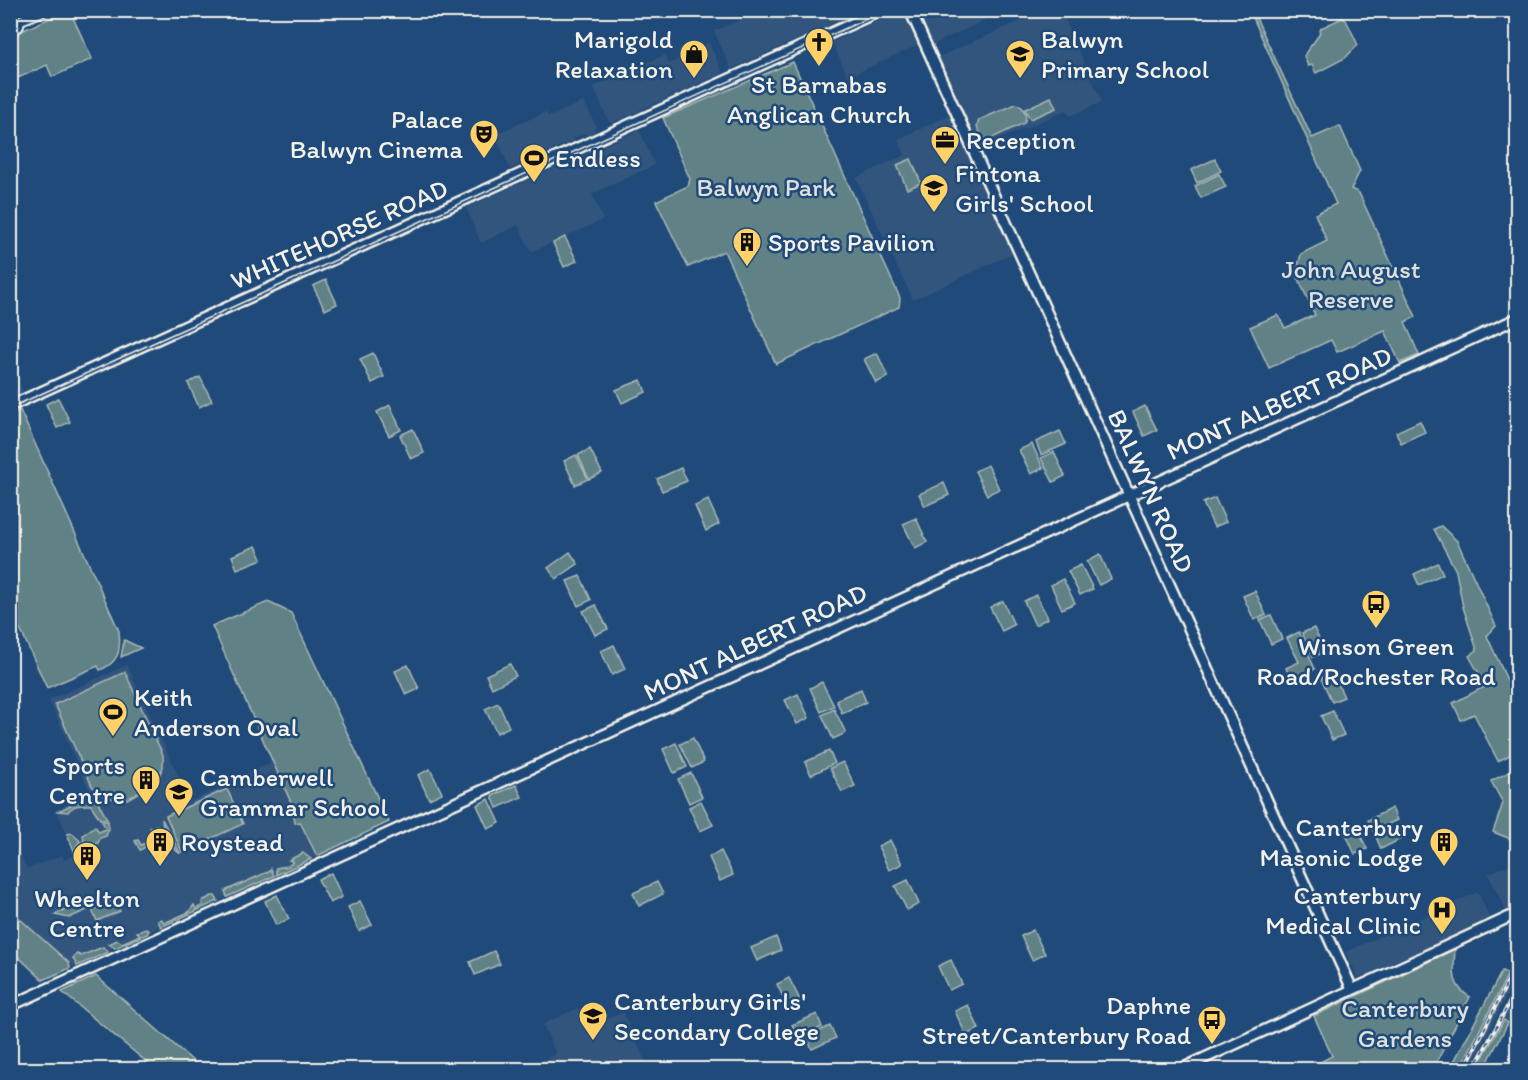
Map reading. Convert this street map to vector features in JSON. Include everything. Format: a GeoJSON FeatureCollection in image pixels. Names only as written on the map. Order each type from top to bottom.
{"type":"FeatureCollection","features":[{"type":"Feature","properties":{"kind":"main road","name":"WHITEHORSE ROAD"},"geometry":{"type":"LineString","coordinates":[[10,406],[882,10]]}},
{"type":"Feature","properties":{"kind":"main road","name":"BALWYN ROAD"},"geometry":{"type":"LineString","coordinates":[[910,10],[1352,989]]}},
{"type":"Feature","properties":{"kind":"main road","name":"MONT ALBERT ROAD"},"geometry":{"type":"LineString","coordinates":[[10,1006],[1518,318]]}},
{"type":"Feature","properties":{"kind":"main road"},"geometry":{"type":"LineString","coordinates":[[1179,1070],[1518,913]]}},
{"type":"Feature","properties":{"kind":"street"},"geometry":{"type":"LineString","coordinates":[[14,25],[43,12]]}},
{"type":"Feature","properties":{"kind":"shaded area"},"geometry":{"type":"Polygon","coordinates":[[[902,10],[918,45],[848,77],[832,42],[902,10]]]}},
{"type":"Feature","properties":{"kind":"shaded area"},"geometry":{"type":"Polygon","coordinates":[[[918,10],[1005,10],[933,45],[918,11],[918,10]]]}},
{"type":"Feature","properties":{"kind":"shaded area"},"geometry":{"type":"Polygon","coordinates":[[[761,11],[861,11],[731,69],[714,31],[761,11]]]}},
{"type":"Feature","properties":{"kind":"shaded area","name":"Balwyn Primary School"},"geometry":{"type":"Polygon","coordinates":[[[1043,11],[1061,11],[1102,102],[1070,116],[1066,110],[980,148],[938,57],[1043,11]]]}},
{"type":"Feature","properties":{"kind":"shaded area"},"geometry":{"type":"Polygon","coordinates":[[[709,43],[723,73],[612,123],[609,122],[593,87],[665,55],[669,64],[709,43]]]}},
{"type":"Feature","properties":{"kind":"shaded area"},"geometry":{"type":"Polygon","coordinates":[[[584,101],[596,126],[594,132],[587,135],[585,133],[510,169],[495,134],[546,112],[549,117],[584,101]]]}},
{"type":"Feature","properties":{"kind":"shaded area","name":"Fintona Girls' School"},"geometry":{"type":"Polygon","coordinates":[[[950,115],[1014,253],[913,300],[856,178],[905,155],[898,139],[950,115]]]}},
{"type":"Feature","properties":{"kind":"shaded area"},"geometry":{"type":"Polygon","coordinates":[[[639,130],[655,165],[592,194],[603,220],[531,252],[518,225],[481,243],[466,208],[639,130]]]}},
{"type":"Feature","properties":{"kind":"shaded area"},"geometry":{"type":"Polygon","coordinates":[[[10,364],[23,391],[11,397],[10,397],[10,364]]]}},
{"type":"Feature","properties":{"kind":"shaded area","name":"Camberwell Grammar School"},"geometry":{"type":"Polygon","coordinates":[[[127,665],[190,801],[235,782],[238,778],[273,762],[317,856],[70,968],[69,963],[11,911],[10,833],[27,869],[62,855],[64,860],[76,855],[57,812],[91,795],[49,700],[127,665]]]}},
{"type":"Feature","properties":{"kind":"shaded area"},"geometry":{"type":"Polygon","coordinates":[[[1517,839],[1517,906],[1506,911],[1488,874],[1510,864],[1517,839]]]}},
{"type":"Feature","properties":{"kind":"shaded area"},"geometry":{"type":"Polygon","coordinates":[[[1478,892],[1490,919],[1358,978],[1346,952],[1478,892]]]}},
{"type":"Feature","properties":{"kind":"shaded area"},"geometry":{"type":"Polygon","coordinates":[[[1517,960],[1517,975],[1471,1068],[1473,1069],[1517,985],[1517,1028],[1504,1021],[1476,1069],[1460,1070],[1465,1065],[1517,960]]]}},
{"type":"Feature","properties":{"kind":"shaded area","name":"Canterbury Girls' Secondary College"},"geometry":{"type":"Polygon","coordinates":[[[578,1008],[588,1028],[623,1012],[649,1069],[524,1069],[556,1054],[543,1024],[578,1008]]]}},
{"type":"Feature","properties":{"kind":"green space"},"geometry":{"type":"Polygon","coordinates":[[[67,10],[70,11],[92,59],[52,77],[47,65],[11,81],[11,36],[67,10]]]}},
{"type":"Feature","properties":{"kind":"green space","name":"John August Reserve"},"geometry":{"type":"Polygon","coordinates":[[[1250,11],[1253,11],[1312,138],[1340,126],[1360,171],[1351,189],[1359,193],[1416,317],[1405,322],[1419,355],[1400,363],[1385,331],[1337,352],[1331,340],[1269,368],[1250,327],[1278,315],[1285,328],[1315,315],[1296,274],[1301,254],[1327,241],[1315,214],[1336,204],[1250,11]]]}},
{"type":"Feature","properties":{"kind":"green space"},"geometry":{"type":"Polygon","coordinates":[[[1342,18],[1346,20],[1358,45],[1345,58],[1316,73],[1312,65],[1308,66],[1304,56],[1321,28],[1342,18]]]}},
{"type":"Feature","properties":{"kind":"green space","name":"Balwyn Park"},"geometry":{"type":"Polygon","coordinates":[[[793,62],[900,298],[899,307],[776,364],[724,251],[688,267],[656,201],[688,186],[690,179],[663,118],[793,62]]]}},
{"type":"Feature","properties":{"kind":"green space"},"geometry":{"type":"Polygon","coordinates":[[[1051,97],[1056,108],[1030,119],[1025,109],[1051,97]]]}},
{"type":"Feature","properties":{"kind":"green space"},"geometry":{"type":"Polygon","coordinates":[[[1016,104],[1025,112],[1024,123],[990,139],[983,138],[977,127],[979,120],[1016,104]]]}},
{"type":"Feature","properties":{"kind":"green space"},"geometry":{"type":"Polygon","coordinates":[[[911,159],[921,183],[907,189],[897,165],[911,159]]]}},
{"type":"Feature","properties":{"kind":"green space"},"geometry":{"type":"Polygon","coordinates":[[[1215,159],[1221,171],[1197,183],[1191,170],[1215,159]]]}},
{"type":"Feature","properties":{"kind":"green space"},"geometry":{"type":"Polygon","coordinates":[[[1219,174],[1226,187],[1201,198],[1195,186],[1219,174]]]}},
{"type":"Feature","properties":{"kind":"green space"},"geometry":{"type":"Polygon","coordinates":[[[565,237],[577,261],[564,267],[553,243],[565,237]]]}},
{"type":"Feature","properties":{"kind":"green space"},"geometry":{"type":"Polygon","coordinates":[[[326,280],[337,304],[325,310],[313,286],[326,280]]]}},
{"type":"Feature","properties":{"kind":"green space"},"geometry":{"type":"Polygon","coordinates":[[[373,353],[384,377],[372,383],[360,359],[373,353]]]}},
{"type":"Feature","properties":{"kind":"green space"},"geometry":{"type":"Polygon","coordinates":[[[877,353],[888,377],[876,383],[864,359],[877,353]]]}},
{"type":"Feature","properties":{"kind":"green space"},"geometry":{"type":"Polygon","coordinates":[[[200,377],[212,401],[199,407],[188,383],[200,377]]]}},
{"type":"Feature","properties":{"kind":"green space"},"geometry":{"type":"Polygon","coordinates":[[[641,380],[646,392],[622,403],[616,390],[641,380]]]}},
{"type":"Feature","properties":{"kind":"green space"},"geometry":{"type":"Polygon","coordinates":[[[58,398],[70,422],[57,428],[46,404],[58,398]]]}},
{"type":"Feature","properties":{"kind":"green space"},"geometry":{"type":"Polygon","coordinates":[[[390,405],[401,430],[389,436],[377,412],[390,405]]]}},
{"type":"Feature","properties":{"kind":"green space"},"geometry":{"type":"Polygon","coordinates":[[[1145,406],[1157,430],[1144,436],[1133,412],[1145,406]]]}},
{"type":"Feature","properties":{"kind":"green space"},"geometry":{"type":"Polygon","coordinates":[[[20,410],[119,631],[119,650],[115,659],[106,667],[100,670],[98,666],[47,688],[11,609],[10,415],[20,410]]]}},
{"type":"Feature","properties":{"kind":"green space"},"geometry":{"type":"Polygon","coordinates":[[[1420,421],[1425,432],[1401,443],[1396,432],[1420,421]]]}},
{"type":"Feature","properties":{"kind":"green space"},"geometry":{"type":"Polygon","coordinates":[[[413,429],[424,453],[411,459],[400,435],[413,429]]]}},
{"type":"Feature","properties":{"kind":"green space"},"geometry":{"type":"Polygon","coordinates":[[[1060,431],[1066,444],[1041,455],[1036,442],[1060,431]]]}},
{"type":"Feature","properties":{"kind":"green space"},"geometry":{"type":"Polygon","coordinates":[[[1032,444],[1043,468],[1031,474],[1019,450],[1032,444]]]}},
{"type":"Feature","properties":{"kind":"green space"},"geometry":{"type":"Polygon","coordinates":[[[590,449],[602,473],[589,479],[578,455],[590,449]]]}},
{"type":"Feature","properties":{"kind":"green space"},"geometry":{"type":"Polygon","coordinates":[[[1054,452],[1065,476],[1053,482],[1041,458],[1054,452]]]}},
{"type":"Feature","properties":{"kind":"green space"},"geometry":{"type":"Polygon","coordinates":[[[576,455],[588,479],[575,485],[564,461],[576,455]]]}},
{"type":"Feature","properties":{"kind":"green space"},"geometry":{"type":"Polygon","coordinates":[[[988,465],[999,489],[987,495],[975,471],[988,465]]]}},
{"type":"Feature","properties":{"kind":"green space"},"geometry":{"type":"Polygon","coordinates":[[[681,468],[687,481],[662,491],[657,479],[681,468]]]}},
{"type":"Feature","properties":{"kind":"green space"},"geometry":{"type":"Polygon","coordinates":[[[944,483],[949,495],[925,506],[919,494],[944,483]]]}},
{"type":"Feature","properties":{"kind":"green space"},"geometry":{"type":"Polygon","coordinates":[[[1215,498],[1226,522],[1214,527],[1203,503],[1215,498]]]}},
{"type":"Feature","properties":{"kind":"green space"},"geometry":{"type":"Polygon","coordinates":[[[708,500],[719,524],[706,531],[695,506],[708,500]]]}},
{"type":"Feature","properties":{"kind":"green space"},"geometry":{"type":"Polygon","coordinates":[[[916,518],[927,542],[915,548],[903,524],[916,518]]]}},
{"type":"Feature","properties":{"kind":"green space"},"geometry":{"type":"Polygon","coordinates":[[[1441,526],[1457,541],[1496,626],[1487,636],[1517,702],[1517,764],[1512,754],[1498,761],[1474,714],[1461,720],[1453,703],[1486,686],[1469,656],[1477,650],[1463,607],[1456,571],[1434,529],[1441,526]]]}},
{"type":"Feature","properties":{"kind":"green space"},"geometry":{"type":"Polygon","coordinates":[[[256,546],[262,559],[237,569],[232,556],[256,546]]]}},
{"type":"Feature","properties":{"kind":"green space"},"geometry":{"type":"Polygon","coordinates":[[[570,552],[578,564],[556,579],[548,568],[570,552]]]}},
{"type":"Feature","properties":{"kind":"green space"},"geometry":{"type":"Polygon","coordinates":[[[1100,554],[1111,579],[1099,585],[1087,561],[1100,554]]]}},
{"type":"Feature","properties":{"kind":"green space"},"geometry":{"type":"Polygon","coordinates":[[[1438,563],[1443,574],[1419,585],[1414,574],[1438,563]]]}},
{"type":"Feature","properties":{"kind":"green space"},"geometry":{"type":"Polygon","coordinates":[[[1081,565],[1093,589],[1080,595],[1068,571],[1081,565]]]}},
{"type":"Feature","properties":{"kind":"green space"},"geometry":{"type":"Polygon","coordinates":[[[580,576],[591,600],[578,606],[567,581],[580,576]]]}},
{"type":"Feature","properties":{"kind":"green space"},"geometry":{"type":"Polygon","coordinates":[[[1063,579],[1075,603],[1062,609],[1051,585],[1063,579]]]}},
{"type":"Feature","properties":{"kind":"green space"},"geometry":{"type":"Polygon","coordinates":[[[1255,591],[1266,615],[1254,620],[1243,596],[1255,591]]]}},
{"type":"Feature","properties":{"kind":"green space"},"geometry":{"type":"Polygon","coordinates":[[[1036,595],[1048,618],[1035,625],[1024,601],[1036,595]]]}},
{"type":"Feature","properties":{"kind":"green space"},"geometry":{"type":"Polygon","coordinates":[[[1003,601],[1014,625],[1002,631],[990,607],[1003,601]]]}},
{"type":"Feature","properties":{"kind":"green space"},"geometry":{"type":"Polygon","coordinates":[[[268,602],[291,613],[389,822],[317,856],[300,822],[295,823],[293,807],[212,626],[268,602]]]}},
{"type":"Feature","properties":{"kind":"green space"},"geometry":{"type":"Polygon","coordinates":[[[596,605],[608,629],[595,635],[583,611],[596,605]]]}},
{"type":"Feature","properties":{"kind":"green space"},"geometry":{"type":"Polygon","coordinates":[[[1271,615],[1282,639],[1271,644],[1260,620],[1271,615]]]}},
{"type":"Feature","properties":{"kind":"green space"},"geometry":{"type":"Polygon","coordinates":[[[1314,628],[1325,652],[1313,657],[1302,633],[1314,628]]]}},
{"type":"Feature","properties":{"kind":"green space"},"geometry":{"type":"Polygon","coordinates":[[[1299,632],[1315,669],[1291,680],[1286,668],[1299,662],[1287,638],[1299,632]]]}},
{"type":"Feature","properties":{"kind":"green space"},"geometry":{"type":"Polygon","coordinates":[[[124,640],[141,648],[121,657],[124,640]]]}},
{"type":"Feature","properties":{"kind":"green space"},"geometry":{"type":"Polygon","coordinates":[[[614,645],[625,669],[612,675],[601,651],[614,645]]]}},
{"type":"Feature","properties":{"kind":"green space"},"geometry":{"type":"Polygon","coordinates":[[[510,664],[516,676],[492,688],[486,675],[510,664]]]}},
{"type":"Feature","properties":{"kind":"green space"},"geometry":{"type":"Polygon","coordinates":[[[408,665],[419,689],[406,695],[395,671],[408,665]]]}},
{"type":"Feature","properties":{"kind":"green space","name":"Keith Anderson Oval"},"geometry":{"type":"Polygon","coordinates":[[[125,672],[163,755],[163,767],[155,784],[127,799],[107,798],[92,786],[55,704],[125,672]]]}},
{"type":"Feature","properties":{"kind":"green space"},"geometry":{"type":"Polygon","coordinates":[[[1333,673],[1344,697],[1332,702],[1321,678],[1333,673]]]}},
{"type":"Feature","properties":{"kind":"green space"},"geometry":{"type":"Polygon","coordinates":[[[822,682],[834,706],[821,712],[810,688],[822,682]]]}},
{"type":"Feature","properties":{"kind":"green space"},"geometry":{"type":"Polygon","coordinates":[[[861,689],[866,702],[842,713],[836,700],[861,689]]]}},
{"type":"Feature","properties":{"kind":"green space"},"geometry":{"type":"Polygon","coordinates":[[[798,694],[809,718],[797,724],[785,700],[798,694]]]}},
{"type":"Feature","properties":{"kind":"green space"},"geometry":{"type":"Polygon","coordinates":[[[498,703],[509,727],[497,733],[485,709],[498,703]]]}},
{"type":"Feature","properties":{"kind":"green space"},"geometry":{"type":"Polygon","coordinates":[[[834,709],[846,733],[833,739],[822,715],[834,709]]]}},
{"type":"Feature","properties":{"kind":"green space"},"geometry":{"type":"Polygon","coordinates":[[[1333,711],[1344,735],[1332,740],[1321,716],[1333,711]]]}},
{"type":"Feature","properties":{"kind":"green space"},"geometry":{"type":"Polygon","coordinates":[[[693,738],[704,762],[692,768],[680,744],[693,738]]]}},
{"type":"Feature","properties":{"kind":"green space"},"geometry":{"type":"Polygon","coordinates":[[[676,743],[687,767],[674,773],[663,749],[676,743]]]}},
{"type":"Feature","properties":{"kind":"green space"},"geometry":{"type":"Polygon","coordinates":[[[829,751],[835,763],[811,775],[805,762],[829,751]]]}},
{"type":"Feature","properties":{"kind":"green space"},"geometry":{"type":"Polygon","coordinates":[[[843,762],[855,786],[842,792],[830,768],[843,762]]]}},
{"type":"Feature","properties":{"kind":"green space"},"geometry":{"type":"Polygon","coordinates":[[[1517,768],[1518,839],[1516,841],[1493,832],[1503,803],[1491,781],[1517,768]]]}},
{"type":"Feature","properties":{"kind":"green space"},"geometry":{"type":"Polygon","coordinates":[[[430,769],[442,793],[429,799],[418,775],[430,769]]]}},
{"type":"Feature","properties":{"kind":"green space"},"geometry":{"type":"Polygon","coordinates":[[[691,773],[702,797],[689,803],[678,779],[691,773]]]}},
{"type":"Feature","properties":{"kind":"green space"},"geometry":{"type":"Polygon","coordinates":[[[516,785],[522,797],[497,808],[492,796],[516,785]]]}},
{"type":"Feature","properties":{"kind":"green space"},"geometry":{"type":"Polygon","coordinates":[[[227,789],[243,824],[182,852],[166,816],[227,789]]]}},
{"type":"Feature","properties":{"kind":"green space"},"geometry":{"type":"Polygon","coordinates":[[[92,791],[107,819],[100,819],[91,805],[75,806],[68,812],[58,811],[91,796],[92,791]]]}},
{"type":"Feature","properties":{"kind":"green space"},"geometry":{"type":"Polygon","coordinates":[[[489,799],[500,823],[488,829],[477,805],[489,799]]]}},
{"type":"Feature","properties":{"kind":"green space"},"geometry":{"type":"Polygon","coordinates":[[[701,801],[713,825],[700,831],[689,807],[701,801]]]}},
{"type":"Feature","properties":{"kind":"green space"},"geometry":{"type":"Polygon","coordinates":[[[1392,808],[1397,820],[1373,831],[1368,820],[1392,808]]]}},
{"type":"Feature","properties":{"kind":"green space"},"geometry":{"type":"Polygon","coordinates":[[[162,819],[180,853],[163,843],[162,819]]]}},
{"type":"Feature","properties":{"kind":"green space"},"geometry":{"type":"Polygon","coordinates":[[[102,821],[108,821],[109,829],[106,836],[100,838],[98,843],[89,843],[81,851],[79,850],[78,846],[84,840],[83,835],[95,826],[99,832],[106,829],[102,821]]]}},
{"type":"Feature","properties":{"kind":"green space"},"geometry":{"type":"Polygon","coordinates":[[[157,825],[157,840],[140,850],[135,841],[138,840],[141,845],[155,839],[150,828],[157,825]]]}},
{"type":"Feature","properties":{"kind":"green space"},"geometry":{"type":"Polygon","coordinates":[[[1356,825],[1367,849],[1355,854],[1344,830],[1356,825]]]}},
{"type":"Feature","properties":{"kind":"green space"},"geometry":{"type":"Polygon","coordinates":[[[1399,826],[1405,837],[1381,849],[1376,837],[1399,826]]]}},
{"type":"Feature","properties":{"kind":"green space"},"geometry":{"type":"Polygon","coordinates":[[[72,833],[80,841],[76,847],[78,853],[89,849],[91,845],[94,846],[86,857],[77,861],[67,834],[72,833]]]}},
{"type":"Feature","properties":{"kind":"green space"},"geometry":{"type":"Polygon","coordinates":[[[890,840],[902,864],[889,870],[878,846],[890,840]]]}},
{"type":"Feature","properties":{"kind":"green space"},"geometry":{"type":"Polygon","coordinates":[[[721,851],[733,875],[720,881],[709,857],[721,851]]]}},
{"type":"Feature","properties":{"kind":"green space"},"geometry":{"type":"Polygon","coordinates":[[[303,853],[311,859],[276,875],[276,868],[288,866],[293,862],[289,860],[303,853]]]}},
{"type":"Feature","properties":{"kind":"green space"},"geometry":{"type":"Polygon","coordinates":[[[271,869],[274,876],[227,897],[225,891],[271,869]]]}},
{"type":"Feature","properties":{"kind":"green space"},"geometry":{"type":"Polygon","coordinates":[[[331,873],[342,897],[330,903],[318,879],[331,873]]]}},
{"type":"Feature","properties":{"kind":"green space"},"geometry":{"type":"Polygon","coordinates":[[[908,880],[919,904],[907,910],[895,886],[908,880]]]}},
{"type":"Feature","properties":{"kind":"green space"},"geometry":{"type":"Polygon","coordinates":[[[657,882],[663,894],[639,906],[633,893],[657,882]]]}},
{"type":"Feature","properties":{"kind":"green space"},"geometry":{"type":"Polygon","coordinates":[[[277,895],[289,919],[276,925],[265,901],[277,895]]]}},
{"type":"Feature","properties":{"kind":"green space"},"geometry":{"type":"Polygon","coordinates":[[[215,896],[218,901],[161,927],[158,921],[162,919],[164,923],[189,912],[194,905],[196,909],[203,905],[202,901],[215,896]]]}},
{"type":"Feature","properties":{"kind":"green space"},"geometry":{"type":"Polygon","coordinates":[[[84,898],[89,909],[69,918],[55,915],[84,898]]]}},
{"type":"Feature","properties":{"kind":"green space"},"geometry":{"type":"Polygon","coordinates":[[[115,899],[120,911],[97,921],[92,910],[115,899]]]}},
{"type":"Feature","properties":{"kind":"green space"},"geometry":{"type":"Polygon","coordinates":[[[360,901],[372,925],[359,931],[348,907],[360,901]]]}},
{"type":"Feature","properties":{"kind":"green space"},"geometry":{"type":"Polygon","coordinates":[[[11,911],[69,963],[70,968],[43,980],[11,950],[11,911]]]}},
{"type":"Feature","properties":{"kind":"green space"},"geometry":{"type":"Polygon","coordinates":[[[146,929],[149,931],[147,934],[115,948],[109,944],[117,940],[122,943],[140,935],[137,932],[146,929]]]}},
{"type":"Feature","properties":{"kind":"green space"},"geometry":{"type":"Polygon","coordinates":[[[1033,930],[1045,954],[1032,960],[1021,936],[1033,930]]]}},
{"type":"Feature","properties":{"kind":"green space"},"geometry":{"type":"Polygon","coordinates":[[[776,937],[781,950],[757,961],[751,948],[776,937]]]}},
{"type":"Feature","properties":{"kind":"green space"},"geometry":{"type":"Polygon","coordinates":[[[103,947],[108,952],[77,966],[73,958],[77,954],[81,956],[103,947]]]}},
{"type":"Feature","properties":{"kind":"green space","name":"Canterbury Gardens"},"geometry":{"type":"Polygon","coordinates":[[[1455,949],[1456,982],[1459,988],[1470,997],[1433,1069],[1323,1069],[1320,1062],[1332,1056],[1314,1016],[1455,949]]]}},
{"type":"Feature","properties":{"kind":"green space"},"geometry":{"type":"Polygon","coordinates":[[[494,951],[500,964],[475,975],[470,962],[494,951]]]}},
{"type":"Feature","properties":{"kind":"green space"},"geometry":{"type":"Polygon","coordinates":[[[951,960],[962,984],[949,990],[938,966],[951,960]]]}},
{"type":"Feature","properties":{"kind":"green space"},"geometry":{"type":"Polygon","coordinates":[[[1502,971],[1508,974],[1460,1069],[1450,1069],[1502,971]]]}},
{"type":"Feature","properties":{"kind":"green space"},"geometry":{"type":"Polygon","coordinates":[[[96,976],[202,1069],[155,1069],[62,992],[96,976]]]}},
{"type":"Feature","properties":{"kind":"green space"},"geometry":{"type":"Polygon","coordinates":[[[789,978],[801,1002],[788,1008],[777,984],[789,978]]]}},
{"type":"Feature","properties":{"kind":"green space"},"geometry":{"type":"Polygon","coordinates":[[[968,1005],[979,1029],[966,1035],[955,1011],[968,1005]]]}},
{"type":"Feature","properties":{"kind":"green space"},"geometry":{"type":"Polygon","coordinates":[[[817,1014],[822,1027],[798,1038],[792,1025],[817,1014]]]}},
{"type":"Feature","properties":{"kind":"green space"},"geometry":{"type":"Polygon","coordinates":[[[1504,1020],[1508,1023],[1484,1069],[1476,1069],[1504,1020]]]}},
{"type":"Feature","properties":{"kind":"green space"},"geometry":{"type":"Polygon","coordinates":[[[830,1026],[836,1038],[812,1049],[806,1037],[830,1026]]]}},
{"type":"Feature","properties":{"kind":"tram line"},"geometry":{"type":"LineString","coordinates":[[10,408],[886,10]]}},
{"type":"Feature","properties":{"kind":"railway"},"geometry":{"type":"LineString","coordinates":[[1464,1070],[1518,961]]}},
{"type":"Feature","properties":{"kind":"railway"},"geometry":{"type":"LineString","coordinates":[[1478,1061],[1518,987]]}},
{"type":"Feature","properties":{"kind":"place","name":"St Barnabas Anglican Church"},"geometry":{"type":"Point","coordinates":[819,68]}},
{"type":"Feature","properties":{"kind":"place","name":"Marigold Relaxation"},"geometry":{"type":"Point","coordinates":[694,80]}},
{"type":"Feature","properties":{"kind":"place","name":"Balwyn Primary School"},"geometry":{"type":"Point","coordinates":[1020,80]}},
{"type":"Feature","properties":{"kind":"place","name":"Palace Balwyn Cinema"},"geometry":{"type":"Point","coordinates":[484,160]}},
{"type":"Feature","properties":{"kind":"place","name":"Reception"},"geometry":{"type":"Point","coordinates":[945,166]}},
{"type":"Feature","properties":{"kind":"place","name":"Endless"},"geometry":{"type":"Point","coordinates":[534,184]}},
{"type":"Feature","properties":{"kind":"place","name":"Fintona Girls' School"},"geometry":{"type":"Point","coordinates":[934,214]}},
{"type":"Feature","properties":{"kind":"place","name":"Sports Pavilion"},"geometry":{"type":"Point","coordinates":[747,268]}},
{"type":"Feature","properties":{"kind":"place","name":"Winson Green Road/Rochester Road"},"geometry":{"type":"Point","coordinates":[1376,630]}},
{"type":"Feature","properties":{"kind":"place","name":"Keith Anderson Oval"},"geometry":{"type":"Point","coordinates":[113,738]}},
{"type":"Feature","properties":{"kind":"place","name":"Sports Centre"},"geometry":{"type":"Point","coordinates":[146,806]}},
{"type":"Feature","properties":{"kind":"place","name":"Camberwell Grammar School"},"geometry":{"type":"Point","coordinates":[179,818]}},
{"type":"Feature","properties":{"kind":"place","name":"Roystead"},"geometry":{"type":"Point","coordinates":[160,868]}},
{"type":"Feature","properties":{"kind":"place","name":"Canterbury Masonic Lodge"},"geometry":{"type":"Point","coordinates":[1444,868]}},
{"type":"Feature","properties":{"kind":"place","name":"Wheelton Centre"},"geometry":{"type":"Point","coordinates":[87,882]}},
{"type":"Feature","properties":{"kind":"place","name":"Canterbury Medical Clinic"},"geometry":{"type":"Point","coordinates":[1442,936]}},
{"type":"Feature","properties":{"kind":"place","name":"Canterbury Girls' Secondary College"},"geometry":{"type":"Point","coordinates":[593,1042]}},
{"type":"Feature","properties":{"kind":"place","name":"Daphne Street/Canterbury Road"},"geometry":{"type":"Point","coordinates":[1212,1046]}}]}
